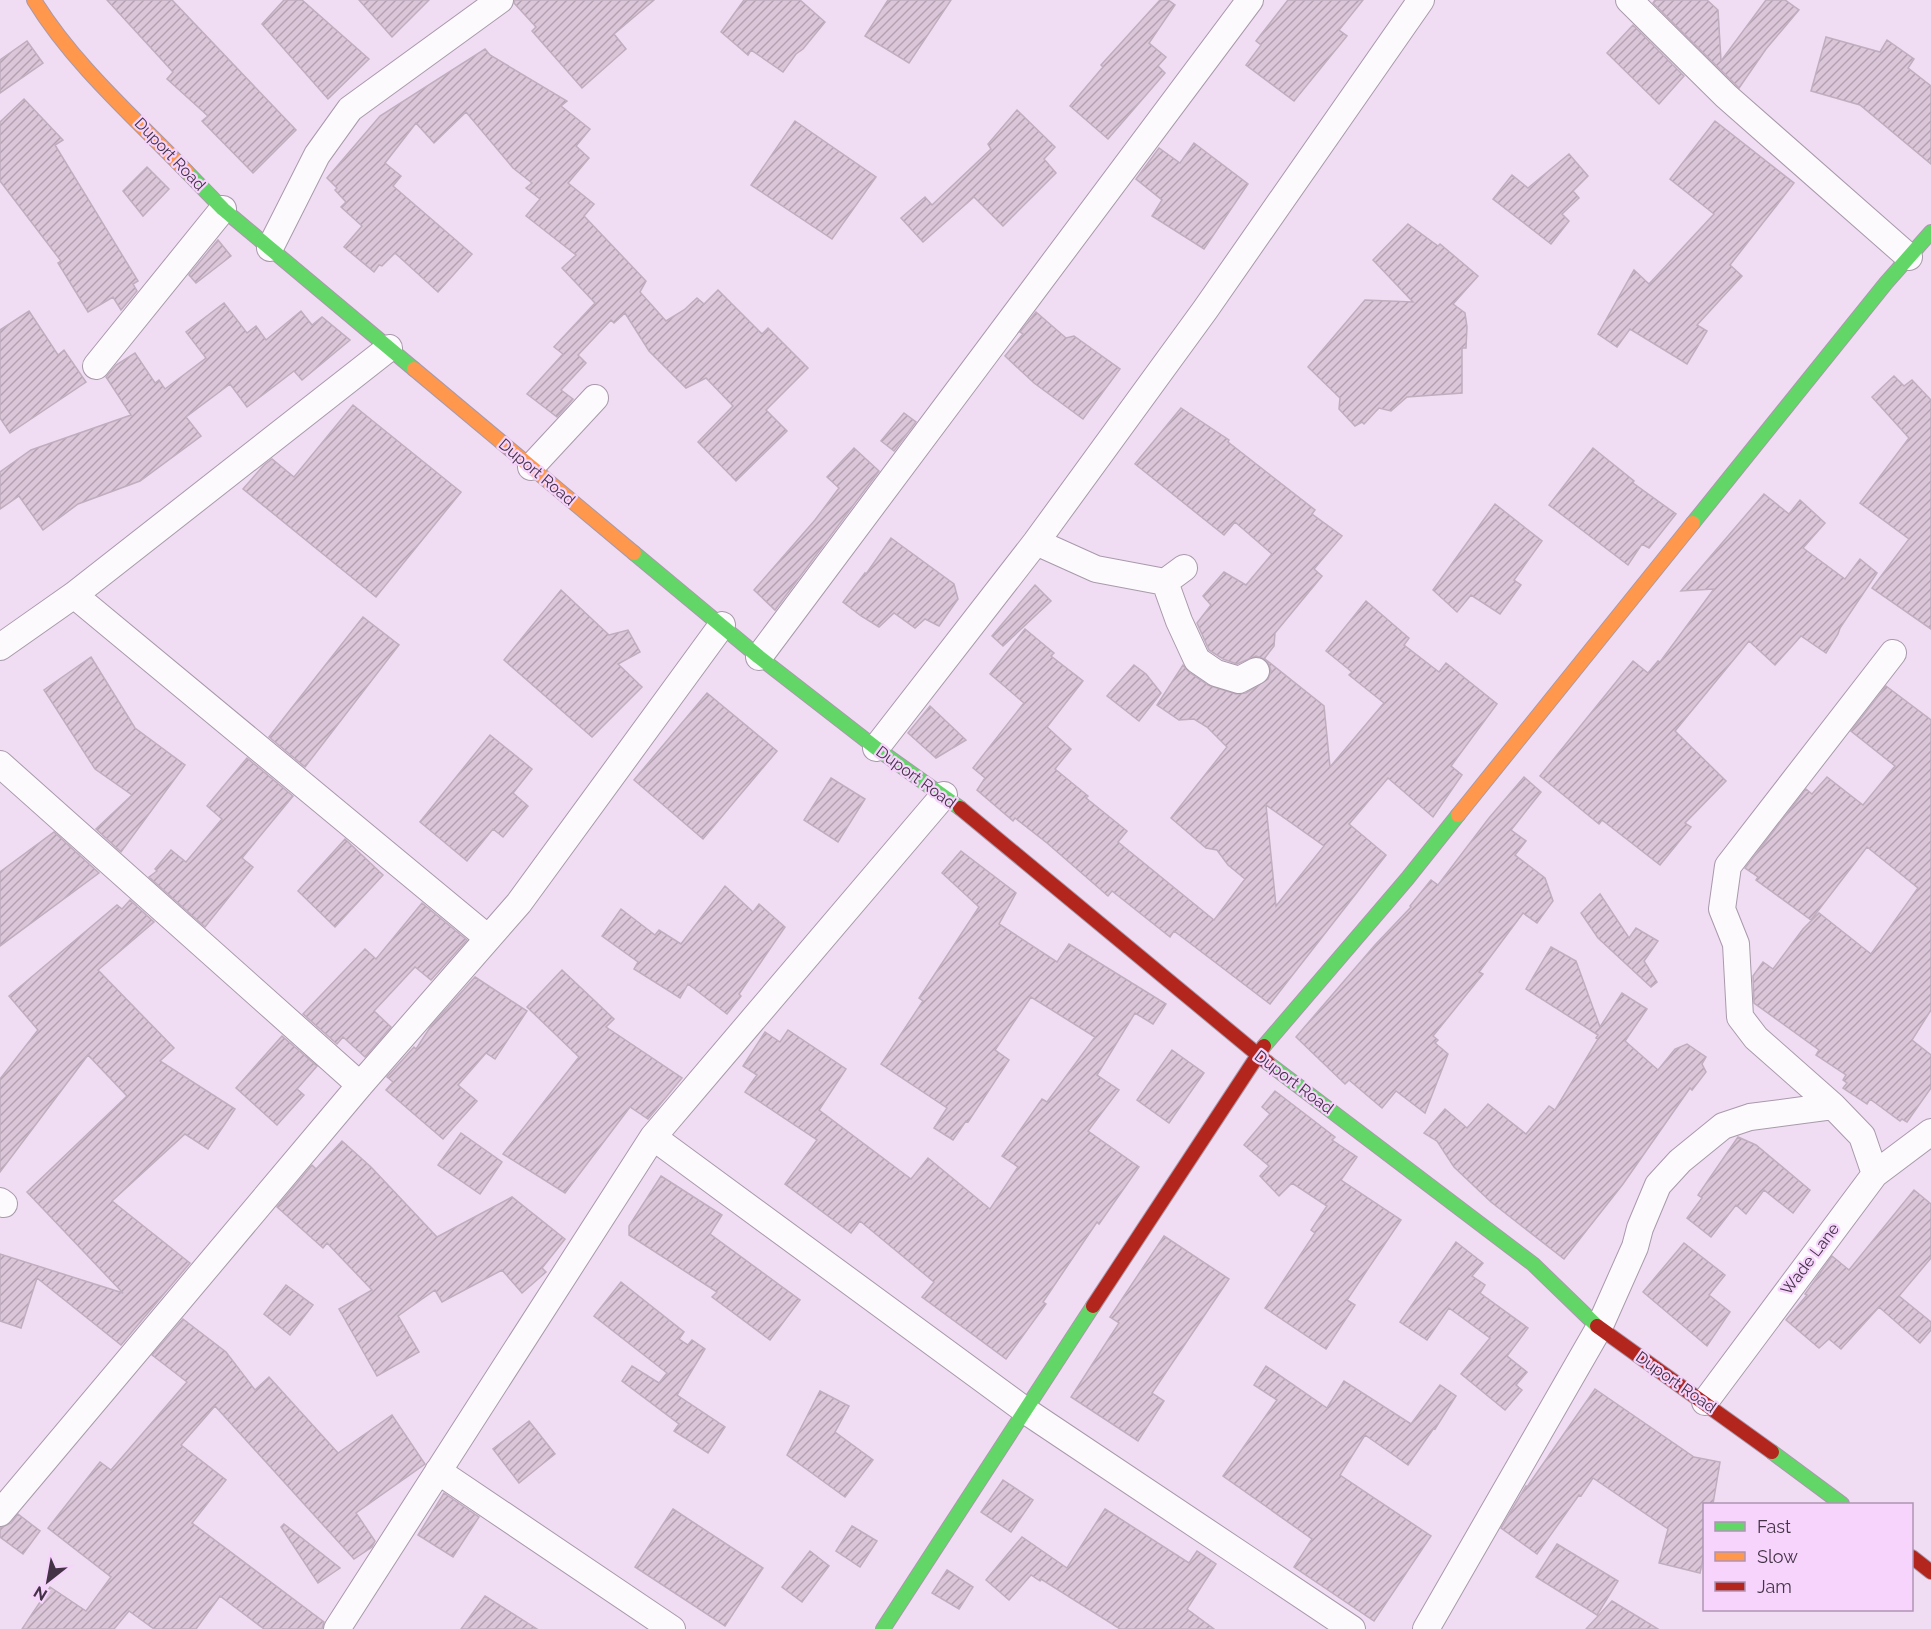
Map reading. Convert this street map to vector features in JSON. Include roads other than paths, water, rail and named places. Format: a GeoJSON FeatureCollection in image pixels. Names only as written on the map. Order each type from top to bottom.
{"type":"FeatureCollection","features":[{"type":"Feature","properties":{"kind":"street","name":"Duport Road"},"geometry":{"type":"LineString","coordinates":[[34,0],[48,23],[75,57],[223,209],[759,657],[876,748],[944,795],[1257,1054],[1533,1264],[1599,1328],[1705,1402],[1841,1503]]}},
{"type":"Feature","properties":{"kind":"street"},"geometry":{"type":"LineString","coordinates":[[270,248],[317,155],[350,109],[500,0]]}},
{"type":"Feature","properties":{"kind":"street"},"geometry":{"type":"LineString","coordinates":[[759,657],[1250,0]]}},
{"type":"Feature","properties":{"kind":"street"},"geometry":{"type":"LineString","coordinates":[[876,748],[1036,542],[1205,310],[1421,0]]}},
{"type":"Feature","properties":{"kind":"street"},"geometry":{"type":"LineString","coordinates":[[1629,0],[1726,96],[1909,257]]}},
{"type":"Feature","properties":{"kind":"street"},"geometry":{"type":"LineString","coordinates":[[96,366],[223,209]]}},
{"type":"Feature","properties":{"kind":"street"},"geometry":{"type":"LineString","coordinates":[[883,1629],[1257,1054],[1407,879],[1886,283],[1931,232]]}},
{"type":"Feature","properties":{"kind":"street"},"geometry":{"type":"LineString","coordinates":[[0,647],[74,595],[389,348]]}},
{"type":"Feature","properties":{"kind":"street"},"geometry":{"type":"LineString","coordinates":[[531,467],[595,398]]}},
{"type":"Feature","properties":{"kind":"street"},"geometry":{"type":"LineString","coordinates":[[1036,542],[1096,569],[1174,575],[1179,621],[1197,660],[1216,673],[1239,680],[1256,671]]}},
{"type":"Feature","properties":{"kind":"street"},"geometry":{"type":"LineString","coordinates":[[74,595],[488,938]]}},
{"type":"Feature","properties":{"kind":"street"},"geometry":{"type":"LineString","coordinates":[[0,1513],[360,1085],[519,903],[722,625]]}},
{"type":"Feature","properties":{"kind":"street"},"geometry":{"type":"LineString","coordinates":[[1875,1174],[1862,1136],[1833,1106],[1756,1038],[1740,1017],[1736,944],[1722,909],[1728,866],[1893,653]]}},
{"type":"Feature","properties":{"kind":"street"},"geometry":{"type":"LineString","coordinates":[[0,764],[360,1085]]}},
{"type":"Feature","properties":{"kind":"street"},"geometry":{"type":"LineString","coordinates":[[336,1629],[653,1137],[944,795]]}},
{"type":"Feature","properties":{"kind":"street"},"geometry":{"type":"LineString","coordinates":[[1426,1629],[1599,1328],[1635,1247],[1640,1228],[1658,1185],[1680,1161],[1723,1126],[1750,1117],[1833,1106]]}},
{"type":"Feature","properties":{"kind":"street","name":"Wade Lane"},"geometry":{"type":"LineString","coordinates":[[1705,1402],[1875,1174],[1931,1132]]}},
{"type":"Feature","properties":{"kind":"street"},"geometry":{"type":"LineString","coordinates":[[653,1137],[1026,1411],[1352,1629]]}},
{"type":"Feature","properties":{"kind":"street"},"geometry":{"type":"LineString","coordinates":[[438,1471],[672,1629]]}},
{"type":"Feature","properties":{"kind":"street"},"geometry":{"type":"LineString","coordinates":[[1913,1558],[1931,1572]]}}]}
